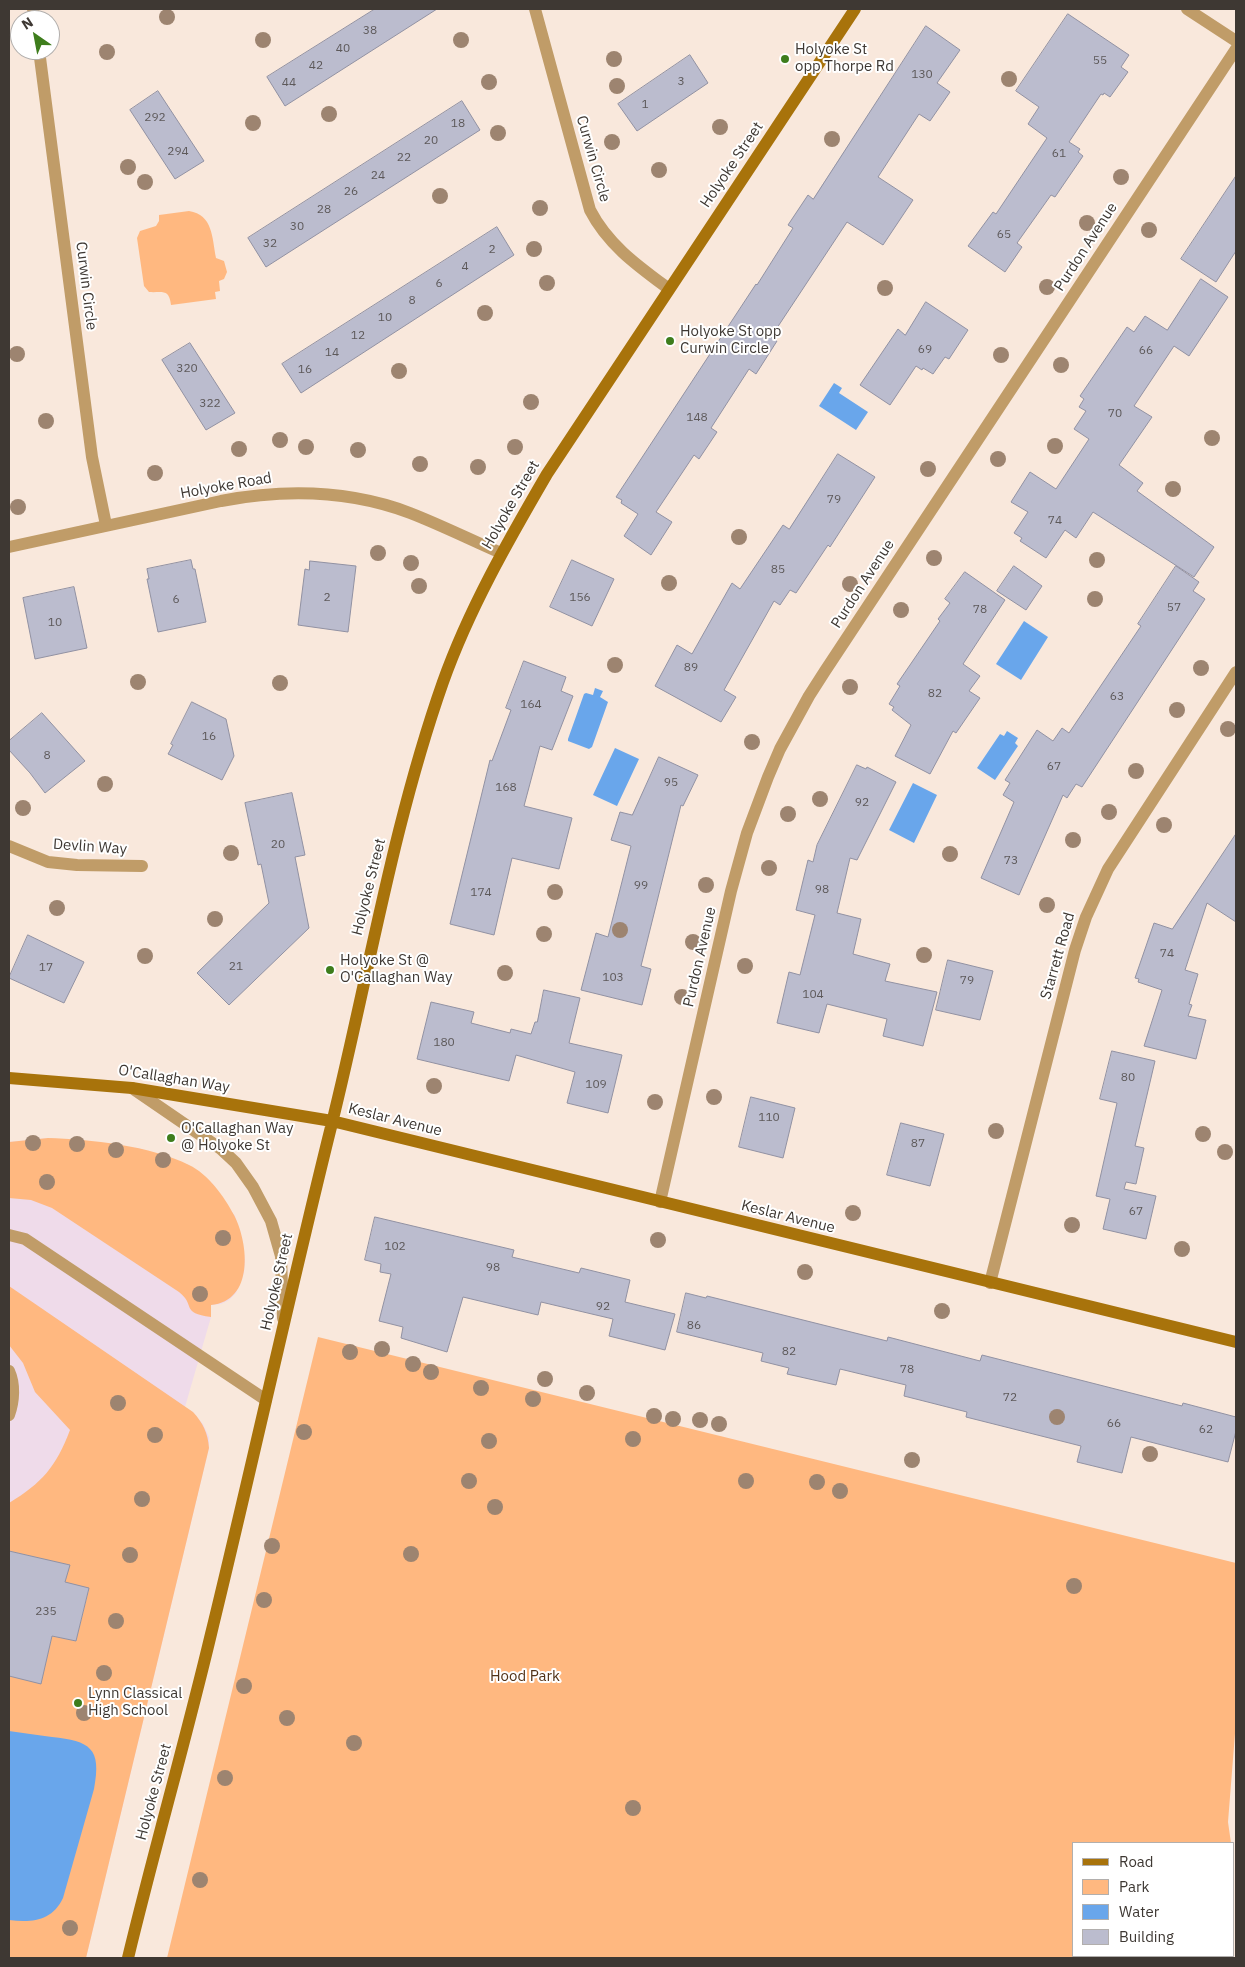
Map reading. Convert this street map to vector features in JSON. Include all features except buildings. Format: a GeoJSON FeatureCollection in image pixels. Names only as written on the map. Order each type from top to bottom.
{"type":"FeatureCollection","features":[{"type":"Feature","properties":{"kind":"main road","name":"Holyoke Street"},"geometry":{"type":"LineString","coordinates":[[128,1958],[212,1632],[381,905],[424,744],[455,651],[501,553],[547,474],[855,9]]}},
{"type":"Feature","properties":{"kind":"main road","name":"O'Callaghan Way"},"geometry":{"type":"LineString","coordinates":[[9,1078],[132,1088],[332,1121]]}},
{"type":"Feature","properties":{"kind":"main road","name":"Keslar Avenue"},"geometry":{"type":"LineString","coordinates":[[332,1121],[990,1284],[1236,1342]]}},
{"type":"Feature","properties":{"kind":"street","name":"Curwin Circle"},"geometry":{"type":"LineString","coordinates":[[535,9],[590,210],[602,231],[621,252],[669,289]]}},
{"type":"Feature","properties":{"kind":"street"},"geometry":{"type":"LineString","coordinates":[[1187,9],[1236,42]]}},
{"type":"Feature","properties":{"kind":"street","name":"Purdon Avenue"},"geometry":{"type":"LineString","coordinates":[[660,1202],[738,862],[757,805],[780,749],[825,671],[1236,49]]}},
{"type":"Feature","properties":{"kind":"street","name":"Curwin Circle"},"geometry":{"type":"LineString","coordinates":[[40,60],[92,457],[106,525]]}},
{"type":"Feature","properties":{"kind":"street","name":"Holyoke Road"},"geometry":{"type":"LineString","coordinates":[[9,547],[249,496],[292,493],[328,494],[376,503],[408,513],[501,553]]}},
{"type":"Feature","properties":{"kind":"street","name":"Starrett Road"},"geometry":{"type":"LineString","coordinates":[[990,1284],[1075,950],[1089,909],[1108,869],[1236,672]]}},
{"type":"Feature","properties":{"kind":"street","name":"Devlin Way"},"geometry":{"type":"LineString","coordinates":[[9,846],[48,862],[77,865],[142,866]]}},
{"type":"Feature","properties":{"kind":"street"},"geometry":{"type":"LineString","coordinates":[[132,1088],[220,1149],[236,1163],[253,1187],[271,1221],[281,1256],[283,1327]]}},
{"type":"Feature","properties":{"kind":"street"},"geometry":{"type":"LineString","coordinates":[[9,1235],[17,1236],[32,1244],[266,1400]]}},
{"type":"Feature","properties":{"kind":"street"},"geometry":{"type":"LineString","coordinates":[[9,1371],[13,1385],[13,1396],[9,1415]]}},
{"type":"Feature","properties":{"kind":"shaded area","name":"Lynn Classical High School"},"geometry":{"type":"Polygon","coordinates":[[[48,1138],[138,1148],[189,1165],[213,1184],[235,1216],[241,1234],[245,1260],[244,1273],[236,1293],[229,1300],[221,1304],[211,1305],[211,1317],[185,1407],[193,1412],[203,1424],[209,1437],[209,1448],[86,1958],[9,1958],[9,1142],[48,1138]]]}},
{"type":"Feature","properties":{"kind":"green space"},"geometry":{"type":"Polygon","coordinates":[[[189,211],[197,213],[207,222],[212,235],[216,258],[224,261],[227,272],[224,279],[219,281],[220,291],[215,292],[216,299],[171,305],[167,294],[164,292],[149,292],[144,286],[137,238],[140,231],[156,226],[159,221],[159,215],[189,211]]]}},
{"type":"Feature","properties":{"kind":"green space"},"geometry":{"type":"Polygon","coordinates":[[[48,1138],[101,1142],[139,1148],[174,1158],[203,1174],[215,1186],[230,1208],[243,1241],[244,1269],[241,1282],[235,1293],[225,1301],[211,1305],[211,1317],[195,1313],[179,1292],[52,1208],[31,1200],[9,1198],[9,1142],[48,1138]]]}},
{"type":"Feature","properties":{"kind":"green space"},"geometry":{"type":"Polygon","coordinates":[[[9,1286],[193,1412],[204,1428],[209,1448],[86,1958],[9,1958],[9,1676],[41,1683],[52,1636],[76,1641],[89,1589],[65,1583],[69,1565],[9,1551],[9,1503],[21,1496],[47,1473],[65,1443],[70,1430],[35,1392],[23,1363],[9,1345],[9,1286]]]}},
{"type":"Feature","properties":{"kind":"green space","name":"Hood Park"},"geometry":{"type":"Polygon","coordinates":[[[318,1337],[1236,1563],[1236,1721],[1228,1822],[1231,1842],[1072,1842],[1072,1957],[1206,1958],[167,1958],[318,1337]]]}},
{"type":"Feature","properties":{"kind":"water"},"geometry":{"type":"Polygon","coordinates":[[[834,383],[842,388],[839,393],[868,412],[856,430],[819,406],[834,383]]]}},
{"type":"Feature","properties":{"kind":"water"},"geometry":{"type":"Polygon","coordinates":[[[1024,621],[1048,637],[1021,680],[996,664],[1024,621]]]}},
{"type":"Feature","properties":{"kind":"water"},"geometry":{"type":"Polygon","coordinates":[[[595,688],[603,691],[600,697],[608,702],[592,747],[589,749],[568,741],[568,739],[584,694],[593,695],[595,688]]]}},
{"type":"Feature","properties":{"kind":"water"},"geometry":{"type":"Polygon","coordinates":[[[1007,731],[1018,738],[1015,743],[1018,746],[995,780],[977,768],[1000,734],[1004,736],[1007,731]]]}},
{"type":"Feature","properties":{"kind":"water"},"geometry":{"type":"Polygon","coordinates":[[[615,748],[639,759],[617,806],[593,795],[615,748]]]}},
{"type":"Feature","properties":{"kind":"water"},"geometry":{"type":"Polygon","coordinates":[[[913,783],[937,795],[914,843],[889,830],[913,783]]]}},
{"type":"Feature","properties":{"kind":"water"},"geometry":{"type":"Polygon","coordinates":[[[9,1731],[65,1739],[84,1744],[90,1749],[96,1764],[94,1789],[63,1898],[53,1912],[47,1916],[41,1919],[26,1921],[9,1920],[9,1731]]]}},
{"type":"Feature","properties":{"kind":"place","name":"Holyoke St opp Thorpe Rd"},"geometry":{"type":"Point","coordinates":[785,59]}},
{"type":"Feature","properties":{"kind":"place","name":"Holyoke St opp Curwin Circle"},"geometry":{"type":"Point","coordinates":[670,341]}},
{"type":"Feature","properties":{"kind":"place","name":"Holyoke St @ O'Callaghan Way"},"geometry":{"type":"Point","coordinates":[330,970]}},
{"type":"Feature","properties":{"kind":"place","name":"O'Callaghan Way @ Holyoke St"},"geometry":{"type":"Point","coordinates":[171,1138]}},
{"type":"Feature","properties":{"kind":"place","name":"Lynn Classical High School"},"geometry":{"type":"Point","coordinates":[78,1703]}}]}
